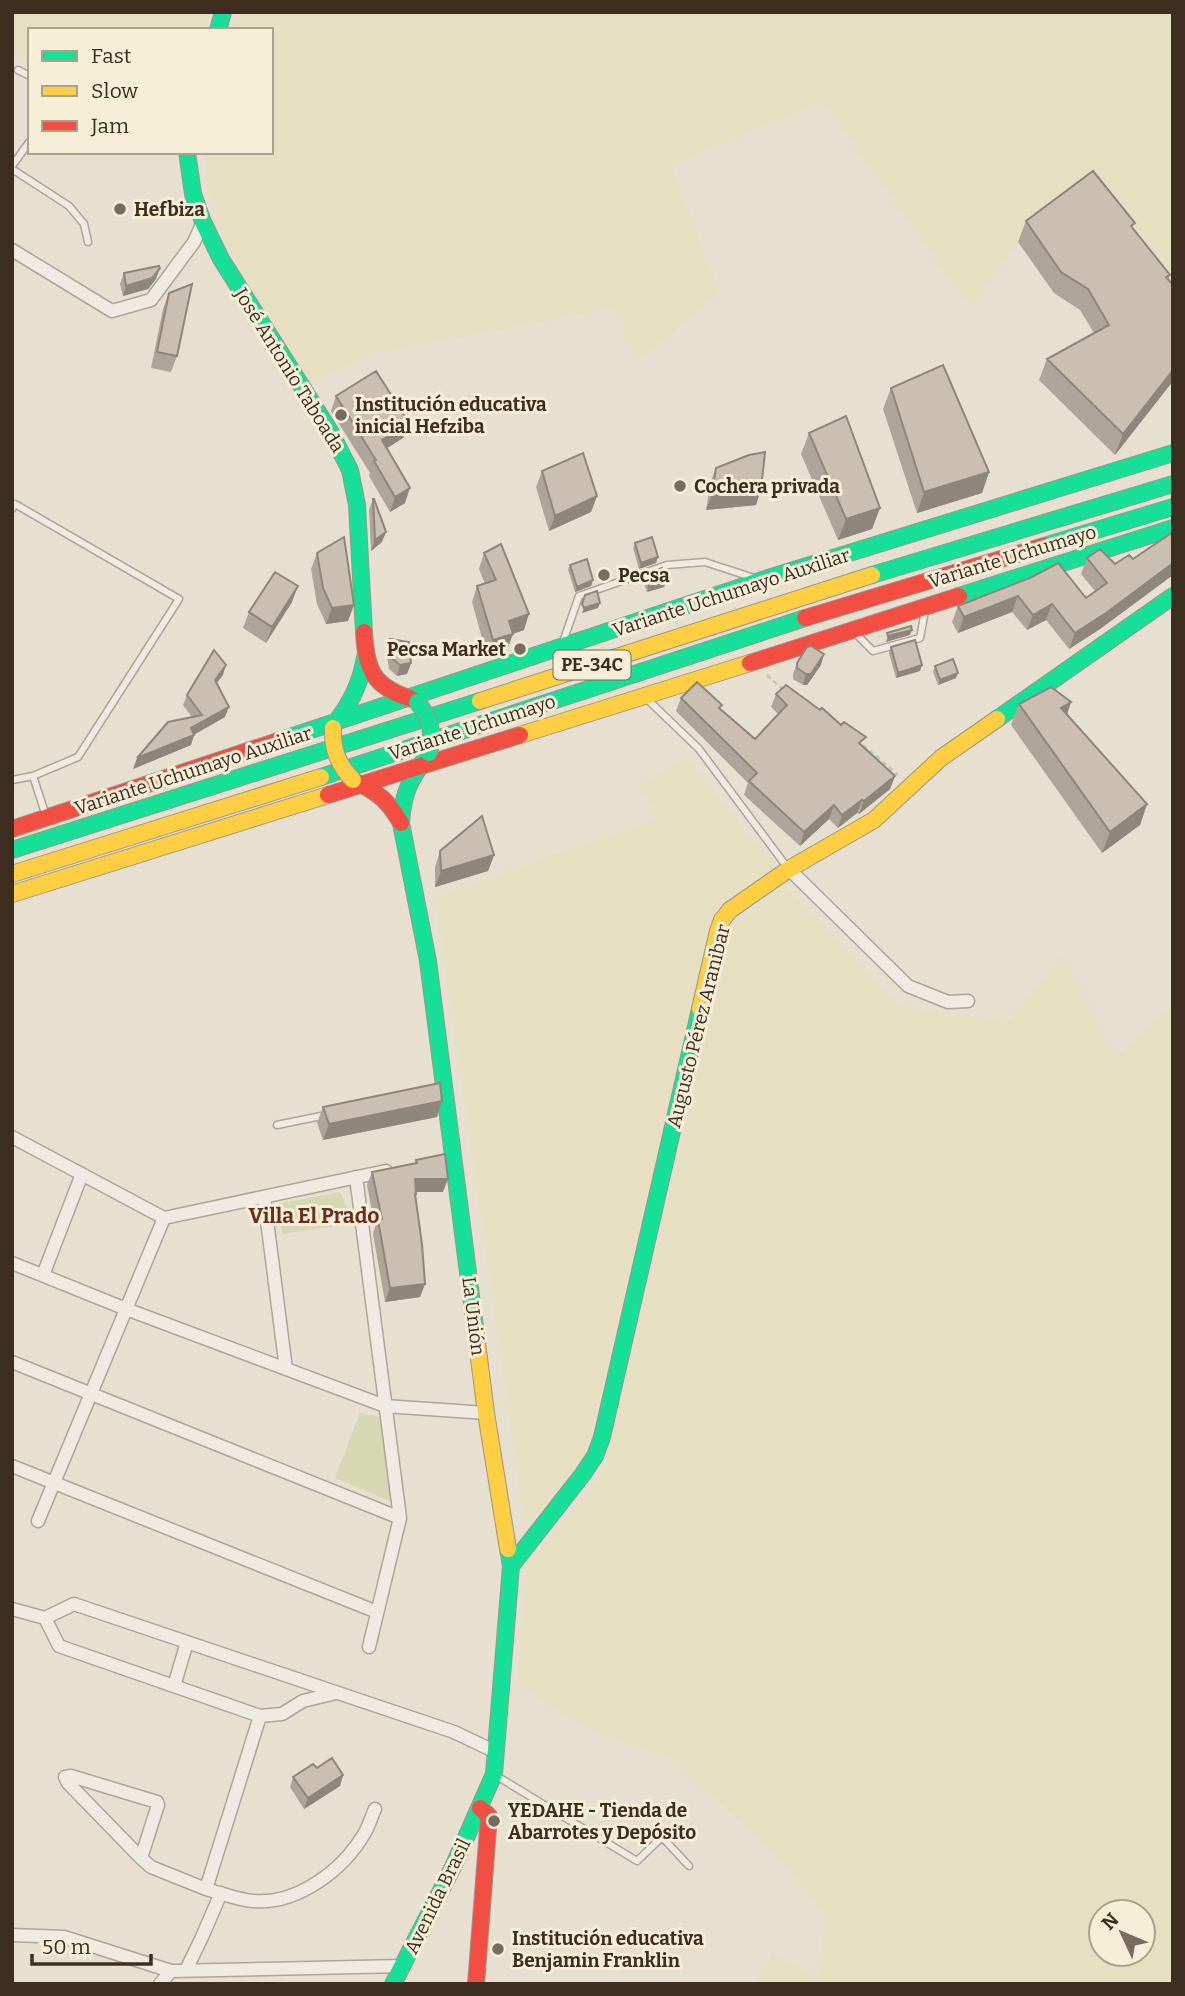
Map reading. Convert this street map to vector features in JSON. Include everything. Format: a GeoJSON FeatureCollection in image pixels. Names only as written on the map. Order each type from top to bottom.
{"type":"FeatureCollection","features":[{"type":"Feature","properties":{"kind":"main road","name":"José Antonio Taboada"},"geometry":{"type":"LineString","coordinates":[[184,154],[193,194],[221,259],[330,431],[350,470],[357,505],[368,669],[378,684],[393,694],[414,700]]}},
{"type":"Feature","properties":{"kind":"main road","name":"Variante Uchumayo Auxiliar"},"geometry":{"type":"LineString","coordinates":[[12,830],[414,700],[762,580],[1173,453]]}},
{"type":"Feature","properties":{"kind":"main road","name":"Variante Uchumayo"},"geometry":{"type":"LineString","coordinates":[[12,850],[377,735],[806,595],[1173,484]]}},
{"type":"Feature","properties":{"kind":"main road","name":"Variante Uchumayo"},"geometry":{"type":"LineString","coordinates":[[12,874],[800,620],[1173,507]]}},
{"type":"Feature","properties":{"kind":"main road"},"geometry":{"type":"LineString","coordinates":[[12,894],[426,759],[644,696],[1173,528]]}},
{"type":"Feature","properties":{"kind":"main road","name":"Augusto Pérez Aranibar"},"geometry":{"type":"LineString","coordinates":[[511,1566],[583,1475],[595,1457],[602,1437],[722,920],[730,910],[789,869],[874,820],[941,758],[1173,596]]}},
{"type":"Feature","properties":{"kind":"main road","name":"José Antonio Taboada"},"geometry":{"type":"LineString","coordinates":[[334,726],[358,690],[365,650]]}},
{"type":"Feature","properties":{"kind":"main road"},"geometry":{"type":"LineString","coordinates":[[414,700],[426,712],[432,726],[433,740],[426,759]]}},
{"type":"Feature","properties":{"kind":"main road"},"geometry":{"type":"LineString","coordinates":[[334,726],[332,743],[335,757],[342,770],[356,782]]}},
{"type":"Feature","properties":{"kind":"main road","name":"La Unión"},"geometry":{"type":"LineString","coordinates":[[426,759],[409,782],[402,802],[401,823],[428,961],[440,1092],[511,1566],[494,1774],[480,1808]]}},
{"type":"Feature","properties":{"kind":"main road","name":"La Unión"},"geometry":{"type":"LineString","coordinates":[[356,782],[377,792],[391,806],[401,823]]}},
{"type":"Feature","properties":{"kind":"main road"},"geometry":{"type":"LineString","coordinates":[[475,1984],[489,1816],[480,1808]]}},
{"type":"Feature","properties":{"kind":"main road","name":"Avenida Brasil"},"geometry":{"type":"LineString","coordinates":[[393,1984],[480,1808]]}},
{"type":"Feature","properties":{"kind":"street"},"geometry":{"type":"LineString","coordinates":[[12,250],[113,311],[150,300],[194,242],[203,222]]}},
{"type":"Feature","properties":{"kind":"street"},"geometry":{"type":"LineString","coordinates":[[789,869],[908,986],[948,1002],[968,1001]]}},
{"type":"Feature","properties":{"kind":"street"},"geometry":{"type":"LineString","coordinates":[[12,1137],[164,1217],[402,1167]]}},
{"type":"Feature","properties":{"kind":"street"},"geometry":{"type":"LineString","coordinates":[[43,1275],[82,1174]]}},
{"type":"Feature","properties":{"kind":"street"},"geometry":{"type":"LineString","coordinates":[[356,1177],[400,1518],[369,1647]]}},
{"type":"Feature","properties":{"kind":"street"},"geometry":{"type":"LineString","coordinates":[[264,1197],[286,1369]]}},
{"type":"Feature","properties":{"kind":"street"},"geometry":{"type":"LineString","coordinates":[[38,1521],[164,1217]]}},
{"type":"Feature","properties":{"kind":"street"},"geometry":{"type":"LineString","coordinates":[[12,1263],[126,1309],[385,1406],[486,1413]]}},
{"type":"Feature","properties":{"kind":"street"},"geometry":{"type":"LineString","coordinates":[[12,1363],[400,1518]]}},
{"type":"Feature","properties":{"kind":"street"},"geometry":{"type":"LineString","coordinates":[[12,1466],[377,1612]]}},
{"type":"Feature","properties":{"kind":"street"},"geometry":{"type":"LineString","coordinates":[[12,1609],[45,1618],[74,1604],[454,1732],[496,1752]]}},
{"type":"Feature","properties":{"kind":"street"},"geometry":{"type":"LineString","coordinates":[[45,1618],[59,1646],[260,1716],[282,1714],[303,1701],[338,1693]]}},
{"type":"Feature","properties":{"kind":"street"},"geometry":{"type":"LineString","coordinates":[[174,1686],[187,1642]]}},
{"type":"Feature","properties":{"kind":"street"},"geometry":{"type":"LineString","coordinates":[[206,1889],[260,1716]]}},
{"type":"Feature","properties":{"kind":"street"},"geometry":{"type":"LineString","coordinates":[[141,1858],[158,1802],[71,1776],[65,1777],[68,1783],[141,1858],[151,1867],[206,1889],[253,1901],[293,1895],[317,1883],[341,1866],[365,1834],[375,1809]]}},
{"type":"Feature","properties":{"kind":"street"},"geometry":{"type":"LineString","coordinates":[[186,1970],[220,1893]]}},
{"type":"Feature","properties":{"kind":"street"},"geometry":{"type":"LineString","coordinates":[[12,1935],[64,1937],[171,1971],[402,1966]]}},
{"type":"Feature","properties":{"kind":"street"},"geometry":{"type":"LineString","coordinates":[[160,1984],[171,1971]]}},
{"type":"Feature","properties":{"kind":"lane"},"geometry":{"type":"LineString","coordinates":[[18,70],[28,75]]}},
{"type":"Feature","properties":{"kind":"lane"},"geometry":{"type":"LineString","coordinates":[[28,144],[12,167],[69,206],[85,224],[88,242]]}},
{"type":"Feature","properties":{"kind":"lane"},"geometry":{"type":"LineString","coordinates":[[12,509],[15,504],[179,598],[78,757],[33,776],[12,780]]}},
{"type":"Feature","properties":{"kind":"lane"},"geometry":{"type":"LineString","coordinates":[[561,648],[579,596],[667,565],[705,562],[762,580]]}},
{"type":"Feature","properties":{"kind":"lane"},"geometry":{"type":"LineString","coordinates":[[852,630],[873,651],[920,638],[926,606]]}},
{"type":"Feature","properties":{"kind":"lane"},"geometry":{"type":"LineString","coordinates":[[644,696],[699,749],[789,869]]}},
{"type":"Feature","properties":{"kind":"lane"},"geometry":{"type":"LineString","coordinates":[[33,776],[46,818]]}},
{"type":"Feature","properties":{"kind":"lane"},"geometry":{"type":"LineString","coordinates":[[277,1125],[332,1114]]}},
{"type":"Feature","properties":{"kind":"lane"},"geometry":{"type":"LineString","coordinates":[[494,1774],[637,1861],[662,1837],[689,1866]]}},
{"type":"Feature","properties":{"kind":"path"},"geometry":{"type":"LineString","coordinates":[[756,661],[790,697]]}},
{"type":"Feature","properties":{"kind":"path"},"geometry":{"type":"LineString","coordinates":[[862,744],[911,786]]}},
{"type":"Feature","properties":{"kind":"shaded area"},"geometry":{"type":"Polygon","coordinates":[[[12,12],[211,12],[207,28],[28,28],[28,62],[12,54],[12,12]]]}},
{"type":"Feature","properties":{"kind":"shaded area"},"geometry":{"type":"Polygon","coordinates":[[[238,12],[1173,12],[1173,299],[1080,187],[1044,206],[971,309],[823,102],[672,165],[720,293],[637,362],[613,308],[376,354],[310,382],[232,258],[207,186],[204,154],[273,154],[273,28],[234,28],[238,12]]]}},
{"type":"Feature","properties":{"kind":"shaded area"},"geometry":{"type":"Polygon","coordinates":[[[686,756],[775,867],[714,914],[585,1457],[525,1528],[435,897],[659,817],[639,787],[686,756]]]}},
{"type":"Feature","properties":{"kind":"shaded area"},"geometry":{"type":"Polygon","coordinates":[[[784,885],[901,1006],[1009,1021],[1064,953],[1115,1058],[1173,1004],[1173,1984],[754,1984],[772,1952],[817,1978],[826,1916],[790,1871],[678,1762],[584,1728],[517,1684],[525,1567],[604,1472],[732,927],[784,885]]]}},
{"type":"Feature","properties":{"kind":"green space"},"geometry":{"type":"Polygon","coordinates":[[[340,1192],[355,1223],[282,1234],[278,1204],[340,1192]]]}},
{"type":"Feature","properties":{"kind":"green space"},"geometry":{"type":"Polygon","coordinates":[[[360,1413],[382,1418],[392,1502],[335,1478],[360,1413]]]}},
{"type":"Feature","properties":{"kind":"building"},"geometry":{"type":"Polygon","coordinates":[[[1093,171],[1135,223],[1131,226],[1170,275],[1166,277],[1173,285],[1173,370],[1123,434],[1047,359],[1109,325],[1088,289],[1061,272],[1026,221],[1093,171]]]}},
{"type":"Feature","properties":{"kind":"building"},"geometry":{"type":"Polygon","coordinates":[[[159,266],[152,278],[126,286],[124,273],[159,266]]]}},
{"type":"Feature","properties":{"kind":"building"},"geometry":{"type":"Polygon","coordinates":[[[192,284],[177,356],[157,352],[169,293],[192,284]]]}},
{"type":"Feature","properties":{"kind":"building"},"geometry":{"type":"Polygon","coordinates":[[[943,365],[989,472],[924,492],[891,388],[943,365]]]}},
{"type":"Feature","properties":{"kind":"building"},"geometry":{"type":"Polygon","coordinates":[[[376,371],[409,423],[382,440],[410,488],[395,497],[374,461],[376,460],[336,396],[376,371]]]}},
{"type":"Feature","properties":{"kind":"building"},"geometry":{"type":"Polygon","coordinates":[[[846,416],[880,508],[846,519],[809,433],[846,416]]]}},
{"type":"Feature","properties":{"kind":"building"},"geometry":{"type":"Polygon","coordinates":[[[765,452],[761,489],[712,494],[716,468],[749,455],[765,452]]]}},
{"type":"Feature","properties":{"kind":"building"},"geometry":{"type":"Polygon","coordinates":[[[583,453],[597,496],[555,516],[542,471],[583,453]]]}},
{"type":"Feature","properties":{"kind":"building"},"geometry":{"type":"Polygon","coordinates":[[[373,499],[386,532],[375,540],[373,499]]]}},
{"type":"Feature","properties":{"kind":"building"},"geometry":{"type":"Polygon","coordinates":[[[1173,532],[1173,563],[1075,633],[1052,604],[1033,615],[1018,596],[964,617],[958,606],[1032,577],[1058,563],[1086,598],[1107,583],[1087,558],[1100,549],[1115,564],[1129,555],[1133,559],[1173,532]]]}},
{"type":"Feature","properties":{"kind":"building"},"geometry":{"type":"Polygon","coordinates":[[[344,537],[354,605],[332,608],[323,588],[317,553],[344,537]]]}},
{"type":"Feature","properties":{"kind":"building"},"geometry":{"type":"Polygon","coordinates":[[[652,537],[658,557],[641,563],[635,543],[652,537]]]}},
{"type":"Feature","properties":{"kind":"building"},"geometry":{"type":"Polygon","coordinates":[[[501,544],[529,614],[509,621],[513,634],[493,640],[477,586],[496,580],[484,553],[501,544]]]}},
{"type":"Feature","properties":{"kind":"building"},"geometry":{"type":"Polygon","coordinates":[[[587,559],[593,580],[577,587],[570,565],[587,559]]]}},
{"type":"Feature","properties":{"kind":"building"},"geometry":{"type":"Polygon","coordinates":[[[662,568],[666,581],[649,587],[645,574],[662,568]]]}},
{"type":"Feature","properties":{"kind":"building"},"geometry":{"type":"Polygon","coordinates":[[[275,572],[298,586],[272,627],[249,612],[275,572]]]}},
{"type":"Feature","properties":{"kind":"building"},"geometry":{"type":"Polygon","coordinates":[[[597,591],[600,603],[584,608],[582,604],[585,595],[597,591]]]}},
{"type":"Feature","properties":{"kind":"building"},"geometry":{"type":"Polygon","coordinates":[[[911,626],[912,630],[888,636],[887,633],[911,626]]]}},
{"type":"Feature","properties":{"kind":"building"},"geometry":{"type":"Polygon","coordinates":[[[390,639],[409,642],[411,663],[400,665],[393,659],[390,639]]]}},
{"type":"Feature","properties":{"kind":"building"},"geometry":{"type":"Polygon","coordinates":[[[915,640],[922,665],[898,673],[891,647],[915,640]]]}},
{"type":"Feature","properties":{"kind":"building"},"geometry":{"type":"Polygon","coordinates":[[[811,646],[824,654],[811,674],[806,674],[797,668],[797,663],[807,647],[811,646]]]}},
{"type":"Feature","properties":{"kind":"building"},"geometry":{"type":"Polygon","coordinates":[[[214,650],[226,665],[215,680],[229,707],[191,728],[194,735],[137,758],[168,722],[202,715],[187,695],[214,650]]]}},
{"type":"Feature","properties":{"kind":"building"},"geometry":{"type":"Polygon","coordinates":[[[953,659],[958,673],[940,680],[935,666],[953,659]]]}},
{"type":"Feature","properties":{"kind":"building"},"geometry":{"type":"Polygon","coordinates":[[[697,682],[722,705],[719,708],[755,739],[787,705],[776,694],[786,685],[820,710],[822,708],[841,725],[844,722],[866,737],[859,743],[895,776],[842,815],[834,805],[804,832],[749,781],[757,773],[681,698],[697,682]]]}},
{"type":"Feature","properties":{"kind":"building"},"geometry":{"type":"Polygon","coordinates":[[[1051,687],[1071,702],[1061,708],[1147,804],[1110,832],[1019,704],[1051,687]]]}},
{"type":"Feature","properties":{"kind":"building"},"geometry":{"type":"Polygon","coordinates":[[[482,816],[494,855],[441,871],[440,851],[482,816]]]}},
{"type":"Feature","properties":{"kind":"building"},"geometry":{"type":"Polygon","coordinates":[[[440,1083],[442,1101],[329,1124],[323,1107],[440,1083]]]}},
{"type":"Feature","properties":{"kind":"building"},"geometry":{"type":"Polygon","coordinates":[[[445,1154],[448,1179],[415,1179],[425,1284],[390,1288],[378,1220],[382,1219],[372,1172],[445,1154]]]}},
{"type":"Feature","properties":{"kind":"building"},"geometry":{"type":"Polygon","coordinates":[[[332,1758],[343,1775],[308,1798],[293,1777],[313,1764],[317,1768],[332,1758]]]}},
{"type":"Feature","properties":{"kind":"traffic: fast"},"geometry":{"type":"LineString","coordinates":[[219,28],[223,12]]}},
{"type":"Feature","properties":{"kind":"traffic: fast"},"geometry":{"type":"LineString","coordinates":[[187,154],[193,194],[221,259],[330,431],[350,470],[357,505],[364,632]]}},
{"type":"Feature","properties":{"kind":"traffic: fast"},"geometry":{"type":"LineString","coordinates":[[284,739],[762,580],[1173,453]]}},
{"type":"Feature","properties":{"kind":"traffic: fast"},"geometry":{"type":"LineString","coordinates":[[872,575],[1173,484]]}},
{"type":"Feature","properties":{"kind":"traffic: fast"},"geometry":{"type":"LineString","coordinates":[[1044,546],[1173,507]]}},
{"type":"Feature","properties":{"kind":"traffic: fast"},"geometry":{"type":"LineString","coordinates":[[959,596],[1173,528]]}},
{"type":"Feature","properties":{"kind":"traffic: fast"},"geometry":{"type":"LineString","coordinates":[[997,719],[1173,596]]}},
{"type":"Feature","properties":{"kind":"traffic: fast"},"geometry":{"type":"LineString","coordinates":[[321,777],[805,618]]}},
{"type":"Feature","properties":{"kind":"traffic: fast"},"geometry":{"type":"LineString","coordinates":[[335,723],[354,692],[365,657]]}},
{"type":"Feature","properties":{"kind":"traffic: fast"},"geometry":{"type":"LineString","coordinates":[[12,850],[480,701]]}},
{"type":"Feature","properties":{"kind":"traffic: fast"},"geometry":{"type":"LineString","coordinates":[[417,702],[430,726],[429,753]]}},
{"type":"Feature","properties":{"kind":"traffic: fast"},"geometry":{"type":"LineString","coordinates":[[429,753],[409,785],[401,823],[428,961],[475,1327]]}},
{"type":"Feature","properties":{"kind":"traffic: fast"},"geometry":{"type":"LineString","coordinates":[[511,1566],[583,1474],[595,1456],[602,1437],[700,1009]]}},
{"type":"Feature","properties":{"kind":"traffic: fast"},"geometry":{"type":"LineString","coordinates":[[393,1984],[453,1867],[494,1774],[511,1566],[508,1549]]}},
{"type":"Feature","properties":{"kind":"traffic: slow"},"geometry":{"type":"LineString","coordinates":[[480,701],[872,575]]}},
{"type":"Feature","properties":{"kind":"traffic: slow"},"geometry":{"type":"LineString","coordinates":[[520,735],[750,663]]}},
{"type":"Feature","properties":{"kind":"traffic: slow"},"geometry":{"type":"LineString","coordinates":[[700,1009],[718,931],[730,910],[789,869],[874,820],[941,758],[997,719]]}},
{"type":"Feature","properties":{"kind":"traffic: slow"},"geometry":{"type":"LineString","coordinates":[[333,728],[337,756],[353,780]]}},
{"type":"Feature","properties":{"kind":"traffic: slow"},"geometry":{"type":"LineString","coordinates":[[12,874],[321,777]]}},
{"type":"Feature","properties":{"kind":"traffic: slow"},"geometry":{"type":"LineString","coordinates":[[12,894],[328,795]]}},
{"type":"Feature","properties":{"kind":"traffic: slow"},"geometry":{"type":"LineString","coordinates":[[475,1327],[508,1549]]}},
{"type":"Feature","properties":{"kind":"traffic: jam"},"geometry":{"type":"LineString","coordinates":[[805,618],[1044,546]]}},
{"type":"Feature","properties":{"kind":"traffic: jam"},"geometry":{"type":"LineString","coordinates":[[750,663],[959,596]]}},
{"type":"Feature","properties":{"kind":"traffic: jam"},"geometry":{"type":"LineString","coordinates":[[364,632],[367,657],[374,675],[388,689],[412,699]]}},
{"type":"Feature","properties":{"kind":"traffic: jam"},"geometry":{"type":"LineString","coordinates":[[328,795],[520,735]]}},
{"type":"Feature","properties":{"kind":"traffic: jam"},"geometry":{"type":"LineString","coordinates":[[12,829],[284,739]]}},
{"type":"Feature","properties":{"kind":"traffic: jam"},"geometry":{"type":"LineString","coordinates":[[356,782],[382,798],[401,823]]}},
{"type":"Feature","properties":{"kind":"traffic: jam"},"geometry":{"type":"LineString","coordinates":[[476,1984],[489,1816],[480,1808]]}},
{"type":"Feature","properties":{"kind":"place","name":"Hefbiza"},"geometry":{"type":"Point","coordinates":[120,209]}},
{"type":"Feature","properties":{"kind":"place","name":"Institución educativa inicial Hefziba"},"geometry":{"type":"Point","coordinates":[341,415]}},
{"type":"Feature","properties":{"kind":"place","name":"Cochera privada"},"geometry":{"type":"Point","coordinates":[680,486]}},
{"type":"Feature","properties":{"kind":"place","name":"Pecsa"},"geometry":{"type":"Point","coordinates":[604,575]}},
{"type":"Feature","properties":{"kind":"place","name":"Pecsa Market"},"geometry":{"type":"Point","coordinates":[520,649]}},
{"type":"Feature","properties":{"kind":"place","name":"YEDAHE - Tienda de Abarrotes y Depósito"},"geometry":{"type":"Point","coordinates":[494,1821]}},
{"type":"Feature","properties":{"kind":"place","name":"Institución educativa Benjamin Franklin"},"geometry":{"type":"Point","coordinates":[498,1949]}},
{"type":"Feature","properties":{"kind":"district","name":"Villa El Prado"},"geometry":{"type":"Point","coordinates":[314,1216]}}]}
